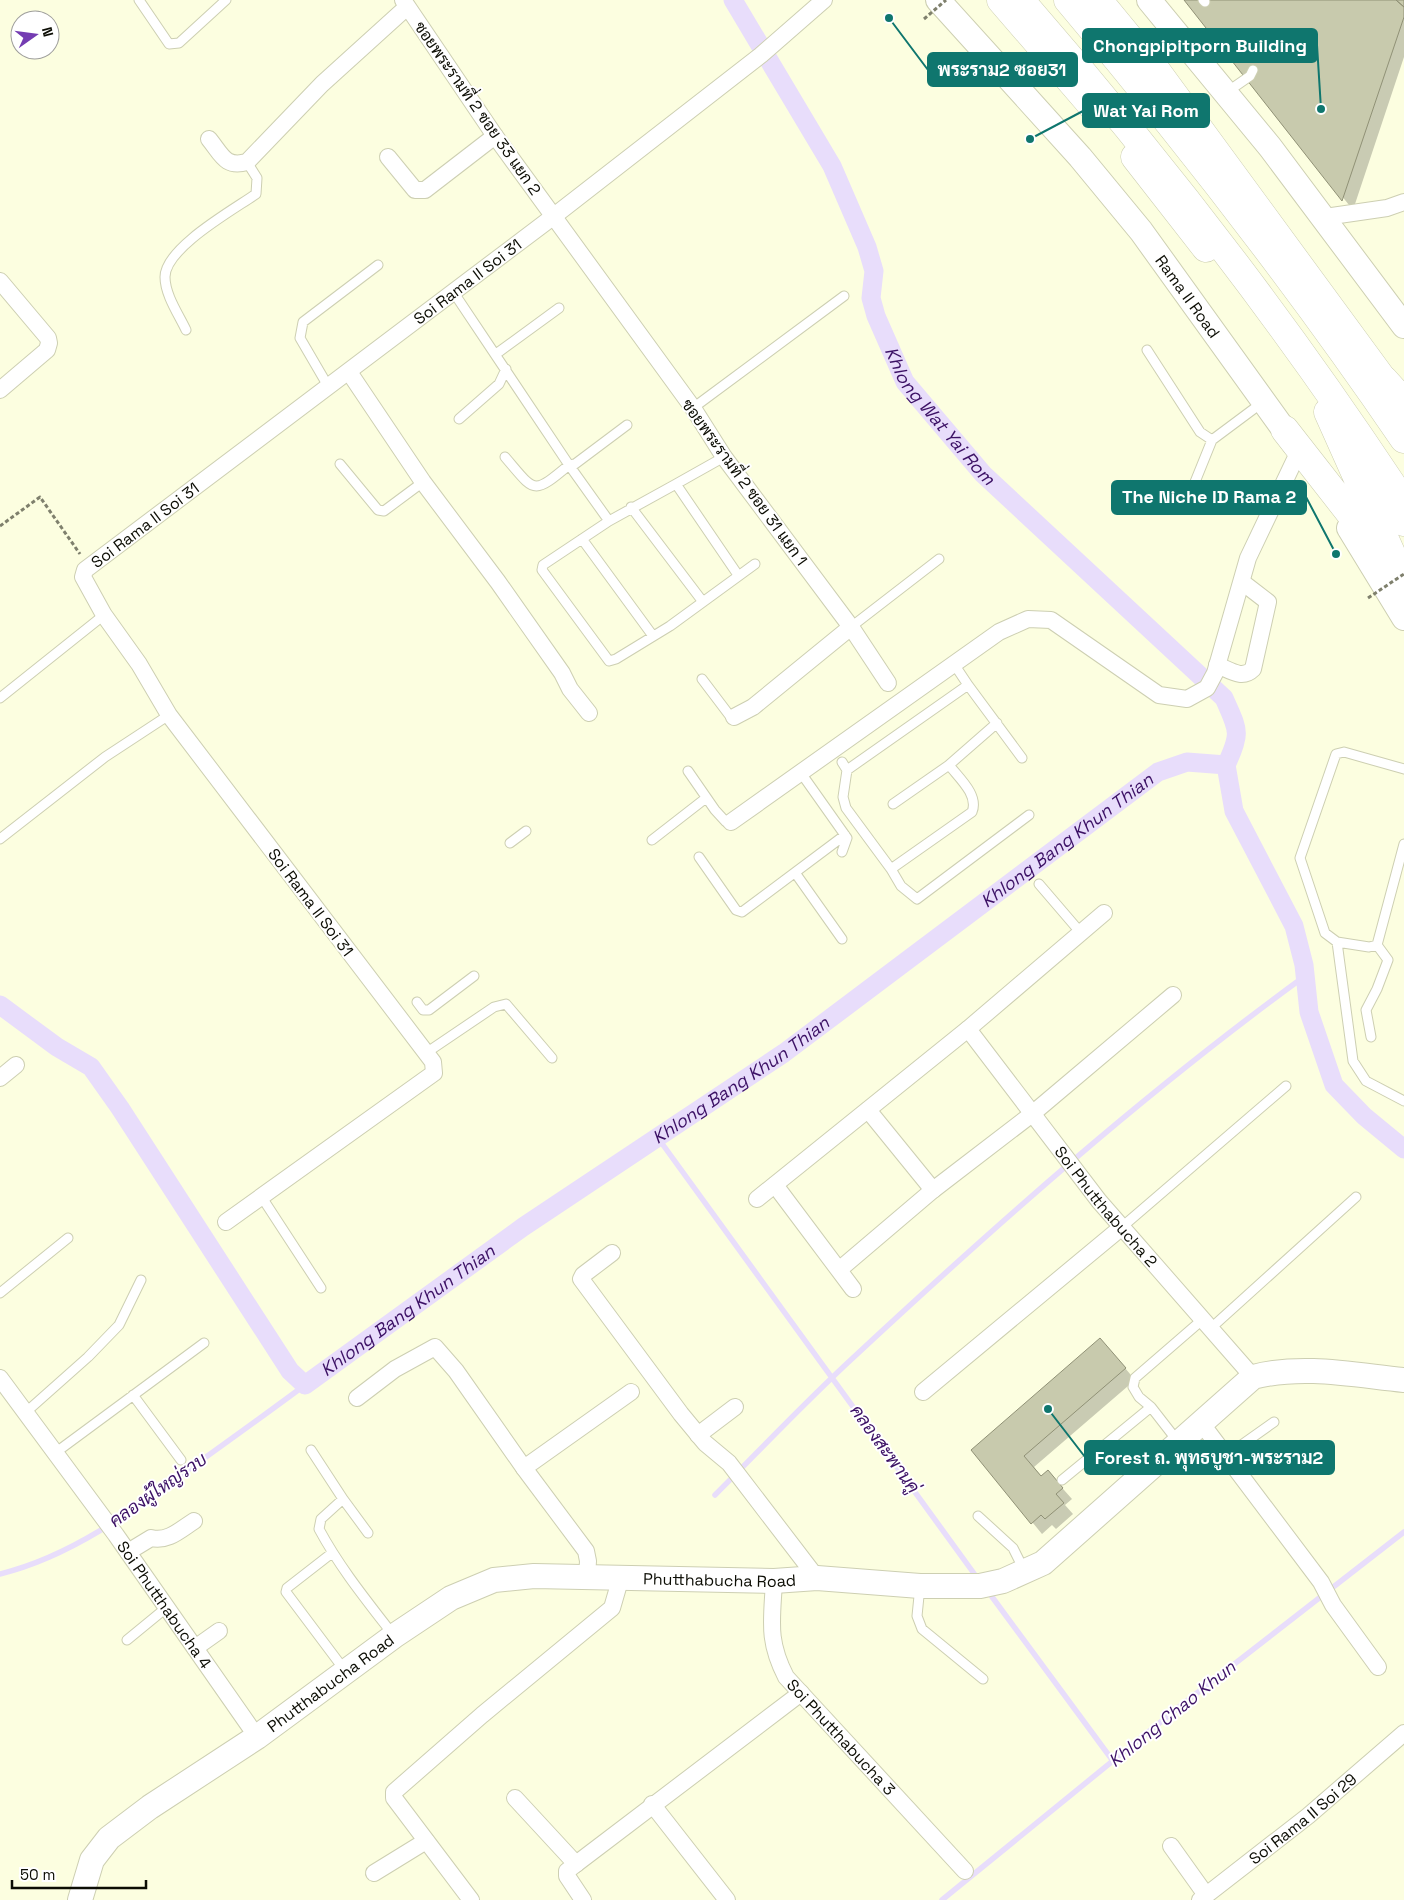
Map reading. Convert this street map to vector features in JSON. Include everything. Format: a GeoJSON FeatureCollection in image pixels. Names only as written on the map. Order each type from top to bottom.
{"type":"FeatureCollection","features":[{"type":"Feature","properties":{"kind":"highway"},"geometry":{"type":"LineString","coordinates":[[1001,0],[1109,124],[1286,351],[1404,522]]}},
{"type":"Feature","properties":{"kind":"highway"},"geometry":{"type":"LineString","coordinates":[[1020,0],[1090,82],[1196,213],[1309,365],[1404,503]]}},
{"type":"Feature","properties":{"kind":"highway"},"geometry":{"type":"LineString","coordinates":[[1068,0],[1178,131],[1245,218],[1320,319],[1404,439]]}},
{"type":"Feature","properties":{"kind":"highway"},"geometry":{"type":"LineString","coordinates":[[1098,0],[1158,73],[1404,409]]}},
{"type":"Feature","properties":{"kind":"highway"},"geometry":{"type":"LineString","coordinates":[[1384,380],[1404,402]]}},
{"type":"Feature","properties":{"kind":"highway"},"geometry":{"type":"LineString","coordinates":[[1324,404],[1404,582]]}},
{"type":"Feature","properties":{"kind":"highway"},"geometry":{"type":"LineString","coordinates":[[1292,441],[1404,582]]}},
{"type":"Feature","properties":{"kind":"main road","name":"Rama II Road"},"geometry":{"type":"LineString","coordinates":[[938,0],[1080,157],[1141,232],[1292,441],[1404,618]]}},
{"type":"Feature","properties":{"kind":"main road"},"geometry":{"type":"LineString","coordinates":[[1149,0],[1228,92],[1324,217],[1404,326]]}},
{"type":"Feature","properties":{"kind":"main road"},"geometry":{"type":"LineString","coordinates":[[1253,1377],[1275,1372],[1307,1370],[1404,1380]]}},
{"type":"Feature","properties":{"kind":"main road","name":"Phutthabucha Road"},"geometry":{"type":"LineString","coordinates":[[80,1900],[92,1860],[109,1838],[150,1807],[257,1736],[394,1636],[451,1598],[494,1580],[534,1576],[774,1581],[817,1578],[920,1586],[980,1586],[1004,1581],[1043,1563],[1180,1444],[1253,1377]]}},
{"type":"Feature","properties":{"kind":"street","name":"Soi Rama II Soi 31"},"geometry":{"type":"LineString","coordinates":[[226,1222],[434,1073],[433,1062],[169,715],[139,664],[104,615],[83,577],[89,566],[554,216],[761,54],[824,0]]}},
{"type":"Feature","properties":{"kind":"street","name":"ซอยพระรามที่ 2 ซอย 33 แยก 2"},"geometry":{"type":"LineString","coordinates":[[405,3],[495,136],[554,216]]}},
{"type":"Feature","properties":{"kind":"street"},"geometry":{"type":"LineString","coordinates":[[210,139],[228,163],[236,165],[247,162],[322,84],[405,3]]}},
{"type":"Feature","properties":{"kind":"street"},"geometry":{"type":"LineString","coordinates":[[388,157],[415,190],[425,190],[495,136]]}},
{"type":"Feature","properties":{"kind":"street"},"geometry":{"type":"LineString","coordinates":[[1324,217],[1403,205]]}},
{"type":"Feature","properties":{"kind":"street","name":"ซอยพระรามที่ 2 ซอย 31 แยก 1"},"geometry":{"type":"LineString","coordinates":[[554,216],[693,408],[724,457],[851,627],[888,682]]}},
{"type":"Feature","properties":{"kind":"street"},"geometry":{"type":"LineString","coordinates":[[0,280],[48,338],[49,343],[47,350],[0,390]]}},
{"type":"Feature","properties":{"kind":"street"},"geometry":{"type":"LineString","coordinates":[[349,372],[423,482],[498,582],[562,673],[573,694],[589,713]]}},
{"type":"Feature","properties":{"kind":"street"},"geometry":{"type":"LineString","coordinates":[[731,822],[999,632],[1028,619],[1051,620],[1159,695],[1187,699],[1206,688],[1216,669],[1248,558],[1292,441]]}},
{"type":"Feature","properties":{"kind":"street"},"geometry":{"type":"LineString","coordinates":[[1216,669],[1241,675],[1249,673],[1253,669],[1268,602],[1242,582]]}},
{"type":"Feature","properties":{"kind":"street"},"geometry":{"type":"LineString","coordinates":[[734,717],[753,707],[851,627]]}},
{"type":"Feature","properties":{"kind":"street"},"geometry":{"type":"LineString","coordinates":[[757,1199],[968,1028],[1104,913]]}},
{"type":"Feature","properties":{"kind":"street"},"geometry":{"type":"LineString","coordinates":[[840,1268],[933,1190],[1032,1114],[1173,995]]}},
{"type":"Feature","properties":{"kind":"street","name":"Soi Phutthabucha 2"},"geometry":{"type":"LineString","coordinates":[[968,1028],[1032,1114],[1122,1227],[1253,1377]]}},
{"type":"Feature","properties":{"kind":"street"},"geometry":{"type":"LineString","coordinates":[[0,1078],[16,1065]]}},
{"type":"Feature","properties":{"kind":"street"},"geometry":{"type":"LineString","coordinates":[[868,1110],[933,1190]]}},
{"type":"Feature","properties":{"kind":"street"},"geometry":{"type":"LineString","coordinates":[[775,1185],[840,1268],[853,1290]]}},
{"type":"Feature","properties":{"kind":"street"},"geometry":{"type":"LineString","coordinates":[[923,1392],[1122,1227]]}},
{"type":"Feature","properties":{"kind":"street"},"geometry":{"type":"LineString","coordinates":[[612,1253],[583,1274],[581,1279],[698,1435],[729,1463],[817,1578]]}},
{"type":"Feature","properties":{"kind":"street"},"geometry":{"type":"LineString","coordinates":[[357,1398],[395,1369],[435,1347],[456,1371],[586,1552],[588,1561],[587,1576]]}},
{"type":"Feature","properties":{"kind":"street","name":"Soi Phutthabucha 4"},"geometry":{"type":"LineString","coordinates":[[0,1378],[128,1552],[257,1736]]}},
{"type":"Feature","properties":{"kind":"street"},"geometry":{"type":"LineString","coordinates":[[524,1468],[631,1392]]}},
{"type":"Feature","properties":{"kind":"street"},"geometry":{"type":"LineString","coordinates":[[698,1435],[735,1407]]}},
{"type":"Feature","properties":{"kind":"street"},"geometry":{"type":"LineString","coordinates":[[1202,1424],[1321,1582],[1333,1606],[1378,1667]]}},
{"type":"Feature","properties":{"kind":"street"},"geometry":{"type":"LineString","coordinates":[[128,1552],[151,1538],[159,1540],[168,1538],[194,1521]]}},
{"type":"Feature","properties":{"kind":"street"},"geometry":{"type":"LineString","coordinates":[[471,1900],[394,1798],[394,1792],[482,1715],[612,1608],[621,1577]]}},
{"type":"Feature","properties":{"kind":"street","name":"Soi Phutthabucha 3"},"geometry":{"type":"LineString","coordinates":[[774,1581],[771,1639],[776,1658],[786,1677],[964,1871]]}},
{"type":"Feature","properties":{"kind":"street"},"geometry":{"type":"LineString","coordinates":[[196,1648],[219,1631]]}},
{"type":"Feature","properties":{"kind":"street"},"geometry":{"type":"LineString","coordinates":[[583,1900],[567,1876],[567,1871],[652,1804],[801,1693]]}},
{"type":"Feature","properties":{"kind":"street","name":"Soi Rama II Soi 29"},"geometry":{"type":"LineString","coordinates":[[1203,1898],[1308,1816],[1404,1733]]}},
{"type":"Feature","properties":{"kind":"street"},"geometry":{"type":"LineString","coordinates":[[515,1798],[576,1864]]}},
{"type":"Feature","properties":{"kind":"street"},"geometry":{"type":"LineString","coordinates":[[652,1804],[727,1900]]}},
{"type":"Feature","properties":{"kind":"street"},"geometry":{"type":"LineString","coordinates":[[374,1873],[426,1841]]}},
{"type":"Feature","properties":{"kind":"street"},"geometry":{"type":"LineString","coordinates":[[1171,1846],[1203,1898]]}},
{"type":"Feature","properties":{"kind":"lane"},"geometry":{"type":"LineString","coordinates":[[139,0],[169,44],[173,45],[179,44],[226,0]]}},
{"type":"Feature","properties":{"kind":"lane"},"geometry":{"type":"LineString","coordinates":[[1228,92],[1250,76],[1253,70]]}},
{"type":"Feature","properties":{"kind":"lane"},"geometry":{"type":"LineString","coordinates":[[186,330],[166,287],[166,268],[178,252],[193,239],[256,194],[257,178],[247,162]]}},
{"type":"Feature","properties":{"kind":"lane"},"geometry":{"type":"LineString","coordinates":[[328,386],[300,338],[303,322],[378,265]]}},
{"type":"Feature","properties":{"kind":"lane"},"geometry":{"type":"LineString","coordinates":[[454,293],[569,465],[609,521]]}},
{"type":"Feature","properties":{"kind":"lane"},"geometry":{"type":"LineString","coordinates":[[693,408],[844,296]]}},
{"type":"Feature","properties":{"kind":"lane"},"geometry":{"type":"LineString","coordinates":[[496,354],[559,308]]}},
{"type":"Feature","properties":{"kind":"lane"},"geometry":{"type":"LineString","coordinates":[[1146,350],[1200,432],[1212,440]]}},
{"type":"Feature","properties":{"kind":"lane"},"geometry":{"type":"LineString","coordinates":[[459,419],[499,384],[506,369]]}},
{"type":"Feature","properties":{"kind":"lane"},"geometry":{"type":"LineString","coordinates":[[1195,482],[1212,440],[1264,401]]}},
{"type":"Feature","properties":{"kind":"lane"},"geometry":{"type":"LineString","coordinates":[[505,456],[529,485],[537,488],[546,484],[569,465],[575,464],[628,425]]}},
{"type":"Feature","properties":{"kind":"lane"},"geometry":{"type":"LineString","coordinates":[[724,457],[631,507],[543,565],[542,570],[609,660],[616,659],[653,636],[755,564]]}},
{"type":"Feature","properties":{"kind":"lane"},"geometry":{"type":"LineString","coordinates":[[340,464],[378,510],[384,511],[423,482]]}},
{"type":"Feature","properties":{"kind":"lane"},"geometry":{"type":"LineString","coordinates":[[676,484],[738,575]]}},
{"type":"Feature","properties":{"kind":"lane"},"geometry":{"type":"LineString","coordinates":[[631,507],[703,602]]}},
{"type":"Feature","properties":{"kind":"lane"},"geometry":{"type":"LineString","coordinates":[[582,539],[653,636]]}},
{"type":"Feature","properties":{"kind":"lane"},"geometry":{"type":"LineString","coordinates":[[851,627],[939,559]]}},
{"type":"Feature","properties":{"kind":"lane"},"geometry":{"type":"LineString","coordinates":[[0,698],[104,615]]}},
{"type":"Feature","properties":{"kind":"lane"},"geometry":{"type":"LineString","coordinates":[[954,664],[1022,758]]}},
{"type":"Feature","properties":{"kind":"lane"},"geometry":{"type":"LineString","coordinates":[[702,679],[730,716],[734,717]]}},
{"type":"Feature","properties":{"kind":"lane"},"geometry":{"type":"LineString","coordinates":[[968,685],[844,766],[843,797],[846,808],[891,869],[901,886],[916,899],[919,899],[1029,815]]}},
{"type":"Feature","properties":{"kind":"lane"},"geometry":{"type":"LineString","coordinates":[[0,839],[105,757],[169,715]]}},
{"type":"Feature","properties":{"kind":"lane"},"geometry":{"type":"LineString","coordinates":[[893,804],[949,766],[997,723]]}},
{"type":"Feature","properties":{"kind":"lane"},"geometry":{"type":"LineString","coordinates":[[1377,945],[1369,947],[1337,942],[1325,933],[1300,858],[1336,754],[1344,752],[1404,769]]}},
{"type":"Feature","properties":{"kind":"lane"},"geometry":{"type":"LineString","coordinates":[[891,869],[972,812],[973,796],[949,766]]}},
{"type":"Feature","properties":{"kind":"lane"},"geometry":{"type":"LineString","coordinates":[[688,771],[723,820],[731,822]]}},
{"type":"Feature","properties":{"kind":"lane"},"geometry":{"type":"LineString","coordinates":[[801,773],[848,839],[842,852]]}},
{"type":"Feature","properties":{"kind":"lane"},"geometry":{"type":"LineString","coordinates":[[652,840],[706,798]]}},
{"type":"Feature","properties":{"kind":"lane"},"geometry":{"type":"LineString","coordinates":[[510,843],[526,831]]}},
{"type":"Feature","properties":{"kind":"lane"},"geometry":{"type":"LineString","coordinates":[[699,857],[740,911],[744,911],[796,874],[845,835]]}},
{"type":"Feature","properties":{"kind":"lane"},"geometry":{"type":"LineString","coordinates":[[1377,945],[1404,844]]}},
{"type":"Feature","properties":{"kind":"lane"},"geometry":{"type":"LineString","coordinates":[[796,874],[842,939]]}},
{"type":"Feature","properties":{"kind":"lane"},"geometry":{"type":"LineString","coordinates":[[1039,884],[1080,933]]}},
{"type":"Feature","properties":{"kind":"lane"},"geometry":{"type":"LineString","coordinates":[[1337,942],[1353,1061],[1366,1081],[1404,1101]]}},
{"type":"Feature","properties":{"kind":"lane"},"geometry":{"type":"LineString","coordinates":[[1370,1037],[1366,1010],[1380,983],[1388,960],[1377,945]]}},
{"type":"Feature","properties":{"kind":"lane"},"geometry":{"type":"LineString","coordinates":[[417,1002],[424,1010],[429,1010],[474,976]]}},
{"type":"Feature","properties":{"kind":"lane"},"geometry":{"type":"LineString","coordinates":[[426,1053],[494,1007],[506,1004],[552,1058]]}},
{"type":"Feature","properties":{"kind":"lane"},"geometry":{"type":"LineString","coordinates":[[1122,1227],[1286,1086]]}},
{"type":"Feature","properties":{"kind":"lane"},"geometry":{"type":"LineString","coordinates":[[261,1196],[321,1288]]}},
{"type":"Feature","properties":{"kind":"lane"},"geometry":{"type":"LineString","coordinates":[[1180,1444],[1150,1407],[1139,1397],[1133,1387],[1135,1378],[1206,1325],[1356,1197]]}},
{"type":"Feature","properties":{"kind":"lane"},"geometry":{"type":"LineString","coordinates":[[0,1293],[68,1238]]}},
{"type":"Feature","properties":{"kind":"lane"},"geometry":{"type":"LineString","coordinates":[[26,1413],[88,1357],[119,1325],[141,1280]]}},
{"type":"Feature","properties":{"kind":"lane"},"geometry":{"type":"LineString","coordinates":[[55,1453],[204,1343]]}},
{"type":"Feature","properties":{"kind":"lane"},"geometry":{"type":"LineString","coordinates":[[133,1395],[181,1460]]}},
{"type":"Feature","properties":{"kind":"lane"},"geometry":{"type":"LineString","coordinates":[[1062,1480],[1150,1407]]}},
{"type":"Feature","properties":{"kind":"lane"},"geometry":{"type":"LineString","coordinates":[[1226,1456],[1274,1422]]}},
{"type":"Feature","properties":{"kind":"lane"},"geometry":{"type":"LineString","coordinates":[[311,1450],[368,1533]]}},
{"type":"Feature","properties":{"kind":"lane"},"geometry":{"type":"LineString","coordinates":[[343,1499],[321,1519],[319,1529],[332,1553],[394,1636]]}},
{"type":"Feature","properties":{"kind":"lane"},"geometry":{"type":"LineString","coordinates":[[978,1516],[1013,1548],[1025,1571]]}},
{"type":"Feature","properties":{"kind":"lane"},"geometry":{"type":"LineString","coordinates":[[332,1553],[287,1588],[286,1592],[346,1672]]}},
{"type":"Feature","properties":{"kind":"lane"},"geometry":{"type":"LineString","coordinates":[[920,1586],[917,1616],[922,1629],[983,1679]]}},
{"type":"Feature","properties":{"kind":"lane"},"geometry":{"type":"LineString","coordinates":[[127,1640],[166,1608]]}},
{"type":"Feature","properties":{"kind":"path"},"geometry":{"type":"LineString","coordinates":[[924,19],[946,0]]}},
{"type":"Feature","properties":{"kind":"path"},"geometry":{"type":"LineString","coordinates":[[0,526],[40,497],[89,566]]}},
{"type":"Feature","properties":{"kind":"path"},"geometry":{"type":"LineString","coordinates":[[1368,598],[1404,574]]}},
{"type":"Feature","properties":{"kind":"building"},"geometry":{"type":"Polygon","coordinates":[[[1184,0],[1396,0],[1404,7],[1404,17],[1342,201],[1184,0]]]}},
{"type":"Feature","properties":{"kind":"building"},"geometry":{"type":"Polygon","coordinates":[[[1396,0],[1404,0],[1404,7],[1396,0]]]}},
{"type":"Feature","properties":{"kind":"building"},"geometry":{"type":"Polygon","coordinates":[[[1100,1338],[1126,1368],[1024,1456],[1041,1476],[1048,1470],[1063,1488],[1056,1494],[1064,1503],[1045,1519],[1041,1515],[1031,1524],[971,1450],[1100,1338]]]}},
{"type":"Feature","properties":{"kind":"waterway","name":"Khlong Wat Yai Rom"},"geometry":{"type":"LineString","coordinates":[[733,0],[832,166],[867,247],[874,271],[871,298],[876,316],[905,382],[983,474],[1224,698],[1236,731],[1234,745],[1226,765]]}},
{"type":"Feature","properties":{"kind":"waterway","name":"Khlong Bang Khun Thian"},"geometry":{"type":"LineString","coordinates":[[0,1005],[57,1047],[91,1067],[120,1108],[290,1371],[305,1385],[523,1227],[784,1053],[1158,772],[1187,762],[1226,765],[1234,811],[1294,926],[1304,965],[1309,1012],[1334,1085],[1364,1116],[1404,1149]]}},
{"type":"Feature","properties":{"kind":"waterway"},"geometry":{"type":"LineString","coordinates":[[715,1495],[837,1373],[1019,1207],[1131,1111],[1305,976]]}},
{"type":"Feature","properties":{"kind":"waterway","name":"คลองสะพานคู่"},"geometry":{"type":"LineString","coordinates":[[658,1138],[978,1579]]}},
{"type":"Feature","properties":{"kind":"waterway","name":"คลองผู้ใหญ่รวบ"},"geometry":{"type":"LineString","coordinates":[[0,1574],[26,1566],[75,1545],[122,1517],[305,1385]]}},
{"type":"Feature","properties":{"kind":"waterway","name":"Khlong Chao Khun"},"geometry":{"type":"LineString","coordinates":[[942,1900],[1179,1707],[1404,1532]]}},
{"type":"Feature","properties":{"kind":"waterway","name":"คลองสะพานคู่"},"geometry":{"type":"LineString","coordinates":[[987,1590],[1113,1761]]}},
{"type":"Feature","properties":{"kind":"place","name":"พระราม2 ซอย31"},"geometry":{"type":"Point","coordinates":[889,18]}},
{"type":"Feature","properties":{"kind":"place","name":"Chongpipitporn Building"},"geometry":{"type":"Point","coordinates":[1321,109]}},
{"type":"Feature","properties":{"kind":"place","name":"Wat Yai Rom"},"geometry":{"type":"Point","coordinates":[1030,139]}},
{"type":"Feature","properties":{"kind":"place","name":"The Niche ID Rama 2"},"geometry":{"type":"Point","coordinates":[1336,554]}},
{"type":"Feature","properties":{"kind":"place","name":"Forest ถ. พุทธบูชา-พระราม2"},"geometry":{"type":"Point","coordinates":[1048,1409]}}]}
